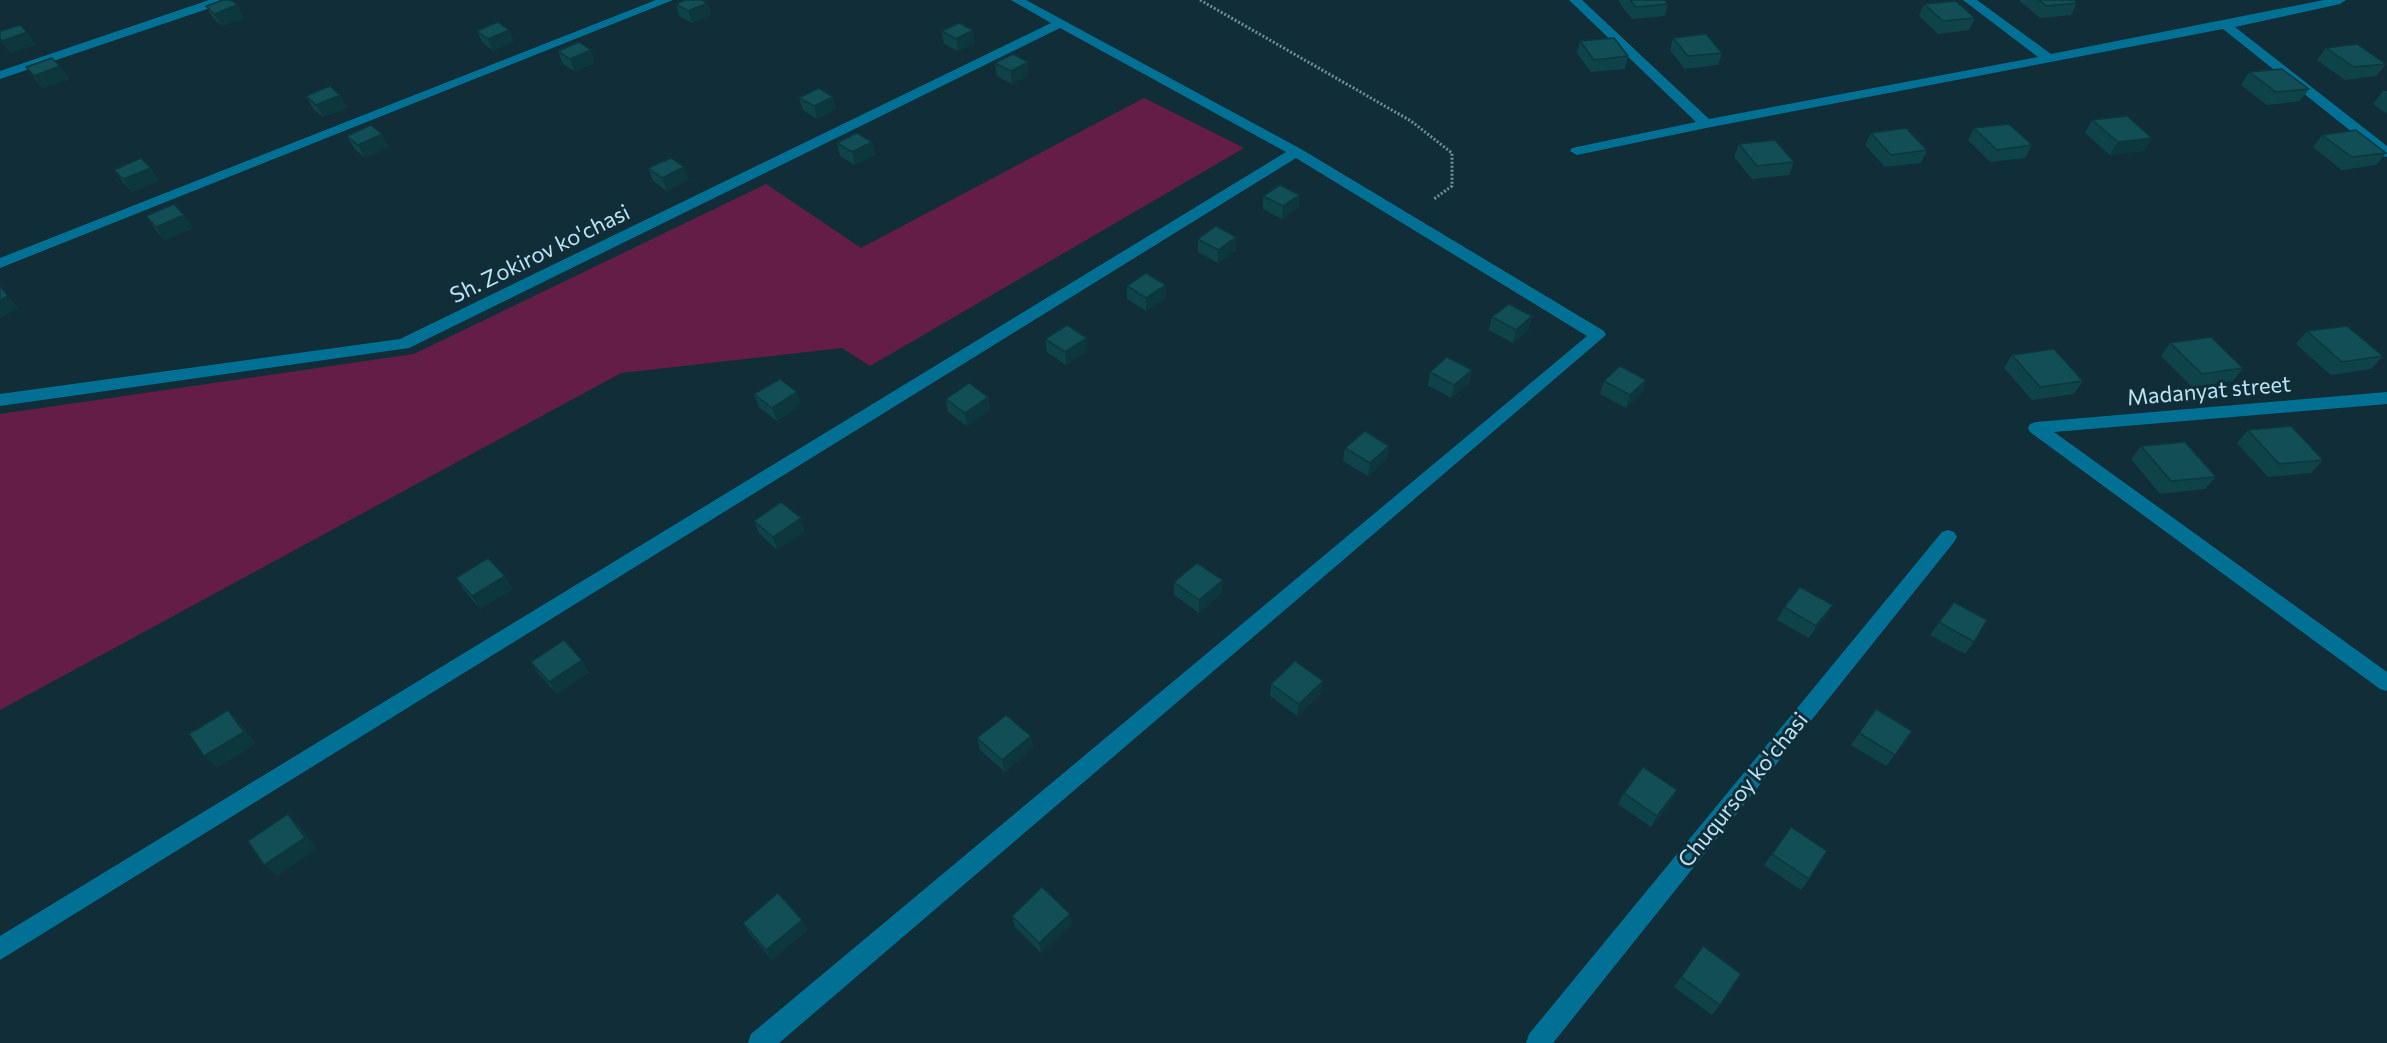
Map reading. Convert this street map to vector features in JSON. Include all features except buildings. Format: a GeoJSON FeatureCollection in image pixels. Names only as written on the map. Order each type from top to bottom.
{"type":"FeatureCollection","features":[{"type":"Feature","properties":{"kind":"street"},"geometry":{"type":"LineString","coordinates":[[0,75],[221,0]]}},
{"type":"Feature","properties":{"kind":"street"},"geometry":{"type":"LineString","coordinates":[[0,263],[667,0]]}},
{"type":"Feature","properties":{"kind":"street"},"geometry":{"type":"LineString","coordinates":[[760,1043],[1598,335],[1296,152],[1017,0]]}},
{"type":"Feature","properties":{"kind":"street"},"geometry":{"type":"LineString","coordinates":[[1575,0],[1706,124]]}},
{"type":"Feature","properties":{"kind":"street"},"geometry":{"type":"LineString","coordinates":[[1968,0],[2048,58]]}},
{"type":"Feature","properties":{"kind":"street"},"geometry":{"type":"LineString","coordinates":[[1577,152],[1706,124],[2225,25],[2340,0]]}},
{"type":"Feature","properties":{"kind":"street","name":"Sh. Zokirov ko'chasi"},"geometry":{"type":"LineString","coordinates":[[0,400],[404,345],[1061,23]]}},
{"type":"Feature","properties":{"kind":"street"},"geometry":{"type":"LineString","coordinates":[[2225,25],[2387,153]]}},
{"type":"Feature","properties":{"kind":"street"},"geometry":{"type":"LineString","coordinates":[[0,949],[1296,152]]}},
{"type":"Feature","properties":{"kind":"street","name":"Madanyat street"},"geometry":{"type":"LineString","coordinates":[[2387,398],[2036,428],[2387,683]]}},
{"type":"Feature","properties":{"kind":"street","name":"Chuqursoy ko'chasi"},"geometry":{"type":"LineString","coordinates":[[1538,1043],[1948,537]]}},
{"type":"Feature","properties":{"kind":"path"},"geometry":{"type":"LineString","coordinates":[[1200,0],[1411,121],[1452,153],[1452,186],[1406,218]]}},
{"type":"Feature","properties":{"kind":"shaded area"},"geometry":{"type":"Polygon","coordinates":[[[1144,98],[1244,148],[870,366],[842,348],[621,373],[0,710],[0,414],[414,354],[766,184],[861,248],[1144,98]]]}}]}
